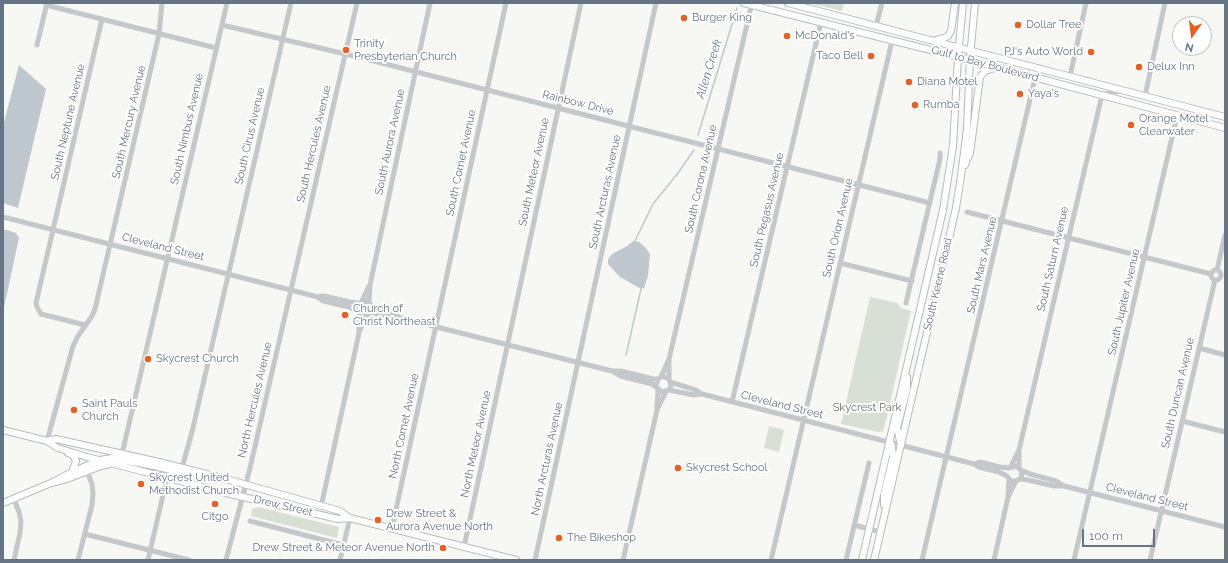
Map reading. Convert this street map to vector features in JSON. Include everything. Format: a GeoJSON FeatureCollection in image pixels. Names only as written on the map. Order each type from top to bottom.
{"type":"FeatureCollection","features":[{"type":"Feature","properties":{"kind":"main road","name":"Gulf to Bay Boulevard"},"geometry":{"type":"LineString","coordinates":[[744,3],[970,60],[1225,128]]}},
{"type":"Feature","properties":{"kind":"main road","name":"Gulf to Bay Boulevard"},"geometry":{"type":"LineString","coordinates":[[788,3],[1225,117]]}},
{"type":"Feature","properties":{"kind":"main road"},"geometry":{"type":"LineString","coordinates":[[934,40],[948,36],[951,31],[955,3]]}},
{"type":"Feature","properties":{"kind":"main road","name":"South Keene Road"},"geometry":{"type":"LineString","coordinates":[[862,558],[943,210],[953,146],[958,57],[963,3]]}},
{"type":"Feature","properties":{"kind":"main road","name":"South Keene Road"},"geometry":{"type":"LineString","coordinates":[[874,560],[962,176],[967,129],[970,50],[975,3]]}},
{"type":"Feature","properties":{"kind":"main road"},"geometry":{"type":"LineString","coordinates":[[962,176],[970,153],[980,77],[985,71],[998,68]]}},
{"type":"Feature","properties":{"kind":"main road"},"geometry":{"type":"LineString","coordinates":[[901,445],[897,428],[907,389],[907,364]]}},
{"type":"Feature","properties":{"kind":"main road","name":"Drew Street"},"geometry":{"type":"LineString","coordinates":[[3,430],[47,441],[58,448],[167,478],[338,519],[350,518],[516,560]]}},
{"type":"Feature","properties":{"kind":"main road","name":"Drew Street"},"geometry":{"type":"LineString","coordinates":[[47,441],[56,439],[122,454],[180,470]]}},
{"type":"Feature","properties":{"kind":"main road"},"geometry":{"type":"LineString","coordinates":[[884,517],[884,494],[893,457],[892,447],[889,442]]}},
{"type":"Feature","properties":{"kind":"main road"},"geometry":{"type":"LineString","coordinates":[[58,448],[72,455],[75,459],[76,463],[72,472]]}},
{"type":"Feature","properties":{"kind":"main road","name":"Drew Street"},"geometry":{"type":"LineString","coordinates":[[100,460],[112,458],[120,459],[226,479],[321,507],[340,511],[350,518]]}},
{"type":"Feature","properties":{"kind":"main road"},"geometry":{"type":"LineString","coordinates":[[3,503],[100,460]]}},
{"type":"Feature","properties":{"kind":"main road"},"geometry":{"type":"LineString","coordinates":[[51,483],[67,479],[101,466],[113,464]]}},
{"type":"Feature","properties":{"kind":"main road"},"geometry":{"type":"LineString","coordinates":[[139,470],[153,470],[173,474],[180,470]]}},
{"type":"Feature","properties":{"kind":"street","name":"South Mercury Avenue"},"geometry":{"type":"LineString","coordinates":[[47,441],[73,346],[95,309],[159,34],[162,3]]}},
{"type":"Feature","properties":{"kind":"street","name":"South Nimbus Avenue"},"geometry":{"type":"LineString","coordinates":[[122,454],[227,3]]}},
{"type":"Feature","properties":{"kind":"street","name":"South Cirus Avenue"},"geometry":{"type":"LineString","coordinates":[[180,470],[192,432],[290,3]]}},
{"type":"Feature","properties":{"kind":"street","name":"South Hercules Avenue"},"geometry":{"type":"LineString","coordinates":[[291,290],[357,3]]}},
{"type":"Feature","properties":{"kind":"street","name":"South Aurora Avenue"},"geometry":{"type":"LineString","coordinates":[[370,304],[370,285],[430,3]]}},
{"type":"Feature","properties":{"kind":"street","name":"South Comet Avenue"},"geometry":{"type":"LineString","coordinates":[[436,327],[506,3]]}},
{"type":"Feature","properties":{"kind":"street","name":"South Meteor Avenue"},"geometry":{"type":"LineString","coordinates":[[508,346],[581,3]]}},
{"type":"Feature","properties":{"kind":"street","name":"South Arcturas Avenue"},"geometry":{"type":"LineString","coordinates":[[579,363],[656,3]]}},
{"type":"Feature","properties":{"kind":"street"},"geometry":{"type":"LineString","coordinates":[[876,26],[882,3]]}},
{"type":"Feature","properties":{"kind":"street"},"geometry":{"type":"LineString","coordinates":[[1070,76],[1086,3]]}},
{"type":"Feature","properties":{"kind":"street"},"geometry":{"type":"LineString","coordinates":[[1145,96],[1165,3]]}},
{"type":"Feature","properties":{"kind":"street"},"geometry":{"type":"LineString","coordinates":[[37,45],[46,4],[102,20],[216,48]]}},
{"type":"Feature","properties":{"kind":"street","name":"South Corona Avenue"},"geometry":{"type":"LineString","coordinates":[[670,380],[669,360],[752,4]]}},
{"type":"Feature","properties":{"kind":"street","name":"South Neptune Avenue"},"geometry":{"type":"LineString","coordinates":[[85,325],[41,314],[36,303],[102,20]]}},
{"type":"Feature","properties":{"kind":"street","name":"South Pegasus Avenue"},"geometry":{"type":"LineString","coordinates":[[732,402],[821,22]]}},
{"type":"Feature","properties":{"kind":"street","name":"Rainbow Drive"},"geometry":{"type":"LineString","coordinates":[[222,25],[345,54],[930,202]]}},
{"type":"Feature","properties":{"kind":"street","name":"South Orion Avenue"},"geometry":{"type":"LineString","coordinates":[[771,560],[892,41]]}},
{"type":"Feature","properties":{"kind":"street","name":"South Mars Avenue"},"geometry":{"type":"LineString","coordinates":[[922,560],[1035,78]]}},
{"type":"Feature","properties":{"kind":"street"},"geometry":{"type":"LineString","coordinates":[[1102,95],[1125,91]]}},
{"type":"Feature","properties":{"kind":"street","name":"South Saturn Avenue"},"geometry":{"type":"LineString","coordinates":[[1010,467],[1019,450],[1102,95]]}},
{"type":"Feature","properties":{"kind":"street","name":"South Jupiter Avenue"},"geometry":{"type":"LineString","coordinates":[[1074,560],[1177,116]]}},
{"type":"Feature","properties":{"kind":"street"},"geometry":{"type":"LineString","coordinates":[[906,303],[940,159],[940,153]]}},
{"type":"Feature","properties":{"kind":"street"},"geometry":{"type":"LineString","coordinates":[[967,212],[1211,274],[1211,277],[1215,280],[1223,278],[1217,270]]}},
{"type":"Feature","properties":{"kind":"street","name":"Cleveland Street"},"geometry":{"type":"LineString","coordinates":[[3,217],[318,297],[324,296],[350,302],[360,302]]}},
{"type":"Feature","properties":{"kind":"street"},"geometry":{"type":"LineString","coordinates":[[1211,274],[1217,270],[1225,235]]}},
{"type":"Feature","properties":{"kind":"street"},"geometry":{"type":"LineString","coordinates":[[840,263],[912,281]]}},
{"type":"Feature","properties":{"kind":"street","name":"South Duncan Avenue"},"geometry":{"type":"LineString","coordinates":[[1150,560],[1215,280]]}},
{"type":"Feature","properties":{"kind":"street","name":"South Aurora Avenue"},"geometry":{"type":"LineString","coordinates":[[360,302],[370,285]]}},
{"type":"Feature","properties":{"kind":"street","name":"North Hercules Avenue"},"geometry":{"type":"LineString","coordinates":[[226,560],[246,484],[291,290]]}},
{"type":"Feature","properties":{"kind":"street","name":"Cleveland Street"},"geometry":{"type":"LineString","coordinates":[[318,297],[323,301],[349,307],[358,312]]}},
{"type":"Feature","properties":{"kind":"street"},"geometry":{"type":"LineString","coordinates":[[321,507],[359,333],[357,306],[360,302],[370,304],[401,318]]}},
{"type":"Feature","properties":{"kind":"street"},"geometry":{"type":"LineString","coordinates":[[359,333],[369,315],[370,304]]}},
{"type":"Feature","properties":{"kind":"street"},"geometry":{"type":"LineString","coordinates":[[358,312],[363,316],[369,315],[401,318],[612,371],[621,371],[653,379],[665,377],[670,380],[670,386],[657,410]]}},
{"type":"Feature","properties":{"kind":"street","name":"North Comet Avenue"},"geometry":{"type":"LineString","coordinates":[[392,528],[436,327]]}},
{"type":"Feature","properties":{"kind":"street","name":"North Meteor Avenue"},"geometry":{"type":"LineString","coordinates":[[464,547],[508,346]]}},
{"type":"Feature","properties":{"kind":"street"},"geometry":{"type":"LineString","coordinates":[[1199,348],[1225,355]]}},
{"type":"Feature","properties":{"kind":"street","name":"South Corona Avenue"},"geometry":{"type":"LineString","coordinates":[[659,378],[669,360]]}},
{"type":"Feature","properties":{"kind":"street","name":"North Arcturas Avenue"},"geometry":{"type":"LineString","coordinates":[[535,560],[579,363]]}},
{"type":"Feature","properties":{"kind":"street"},"geometry":{"type":"LineString","coordinates":[[612,371],[620,376],[657,388],[662,392],[667,390]]}},
{"type":"Feature","properties":{"kind":"street"},"geometry":{"type":"LineString","coordinates":[[623,560],[657,410],[657,388],[659,378]]}},
{"type":"Feature","properties":{"kind":"street","name":"Cleveland Street"},"geometry":{"type":"LineString","coordinates":[[670,380],[696,390],[702,394],[946,456],[999,472],[1008,478]]}},
{"type":"Feature","properties":{"kind":"street","name":"Cleveland Street"},"geometry":{"type":"LineString","coordinates":[[667,390],[694,395],[702,394]]}},
{"type":"Feature","properties":{"kind":"street"},"geometry":{"type":"LineString","coordinates":[[1182,421],[1225,432]]}},
{"type":"Feature","properties":{"kind":"street","name":"South Saturn Avenue"},"geometry":{"type":"LineString","coordinates":[[1019,450],[1020,469]]}},
{"type":"Feature","properties":{"kind":"street","name":"Cleveland Street"},"geometry":{"type":"LineString","coordinates":[[974,464],[980,462],[1010,467]]}},
{"type":"Feature","properties":{"kind":"street"},"geometry":{"type":"LineString","coordinates":[[846,560],[869,463]]}},
{"type":"Feature","properties":{"kind":"street"},"geometry":{"type":"LineString","coordinates":[[994,560],[1008,497],[1007,472],[1010,467],[1020,469],[1022,475],[1008,497]]}},
{"type":"Feature","properties":{"kind":"street","name":"Cleveland Street"},"geometry":{"type":"LineString","coordinates":[[1020,469],[1030,474],[1056,481],[1064,486]]}},
{"type":"Feature","properties":{"kind":"street"},"geometry":{"type":"LineString","coordinates":[[78,560],[92,505],[92,484],[87,471]]}},
{"type":"Feature","properties":{"kind":"street"},"geometry":{"type":"LineString","coordinates":[[148,560],[167,478]]}},
{"type":"Feature","properties":{"kind":"street"},"geometry":{"type":"LineString","coordinates":[[1008,478],[1018,480]]}},
{"type":"Feature","properties":{"kind":"street","name":"Cleveland Street"},"geometry":{"type":"LineString","coordinates":[[1018,480],[1028,480],[1054,486],[1064,486],[1225,527]]}},
{"type":"Feature","properties":{"kind":"street"},"geometry":{"type":"LineString","coordinates":[[14,499],[21,522],[14,560]]}},
{"type":"Feature","properties":{"kind":"street"},"geometry":{"type":"LineString","coordinates":[[340,560],[350,518]]}},
{"type":"Feature","properties":{"kind":"street"},"geometry":{"type":"LineString","coordinates":[[250,521],[343,545]]}},
{"type":"Feature","properties":{"kind":"street"},"geometry":{"type":"LineString","coordinates":[[854,525],[881,532]]}},
{"type":"Feature","properties":{"kind":"street"},"geometry":{"type":"LineString","coordinates":[[85,534],[189,560]]}},
{"type":"Feature","properties":{"kind":"green space"},"geometry":{"type":"Polygon","coordinates":[[[809,3],[844,3],[842,11],[809,3]]]}},
{"type":"Feature","properties":{"kind":"green space","name":"Skycrest Park"},"geometry":{"type":"Polygon","coordinates":[[[870,297],[897,303],[901,308],[911,311],[885,425],[883,431],[879,432],[841,424],[870,297]]]}},
{"type":"Feature","properties":{"kind":"green space"},"geometry":{"type":"Polygon","coordinates":[[[769,426],[784,430],[779,452],[764,448],[769,426]]]}},
{"type":"Feature","properties":{"kind":"green space"},"geometry":{"type":"Polygon","coordinates":[[[258,507],[339,527],[337,538],[251,516],[252,509],[258,507]]]}},
{"type":"Feature","properties":{"kind":"shaded area"},"geometry":{"type":"Polygon","coordinates":[[[19,65],[46,89],[18,208],[3,203],[3,126],[19,65]]]}},
{"type":"Feature","properties":{"kind":"shaded area"},"geometry":{"type":"Polygon","coordinates":[[[3,229],[16,233],[19,238],[3,312],[3,229]]]}},
{"type":"Feature","properties":{"kind":"shaded area"},"geometry":{"type":"Polygon","coordinates":[[[633,241],[639,242],[650,254],[648,276],[644,288],[641,289],[620,277],[608,264],[608,259],[612,254],[633,241]]]}},
{"type":"Feature","properties":{"kind":"waterway","name":"Allen Creek"},"geometry":{"type":"LineString","coordinates":[[698,135],[737,8]]}},
{"type":"Feature","properties":{"kind":"waterway","name":"Allen Creek"},"geometry":{"type":"LineString","coordinates":[[635,241],[653,204],[694,150]]}},
{"type":"Feature","properties":{"kind":"waterway","name":"Allen Creek"},"geometry":{"type":"LineString","coordinates":[[626,355],[641,289]]}},
{"type":"Feature","properties":{"kind":"place","name":"Burger King"},"geometry":{"type":"Point","coordinates":[684,18]}},
{"type":"Feature","properties":{"kind":"place","name":"Dollar Tree"},"geometry":{"type":"Point","coordinates":[1018,25]}},
{"type":"Feature","properties":{"kind":"place","name":"McDonald's"},"geometry":{"type":"Point","coordinates":[787,36]}},
{"type":"Feature","properties":{"kind":"place","name":"Trinity Presbyterian Church"},"geometry":{"type":"Point","coordinates":[346,50]}},
{"type":"Feature","properties":{"kind":"place","name":"PJ's Auto World"},"geometry":{"type":"Point","coordinates":[1091,52]}},
{"type":"Feature","properties":{"kind":"place","name":"Taco Bell"},"geometry":{"type":"Point","coordinates":[871,56]}},
{"type":"Feature","properties":{"kind":"place","name":"Delux Inn"},"geometry":{"type":"Point","coordinates":[1139,67]}},
{"type":"Feature","properties":{"kind":"place","name":"Diana Motel"},"geometry":{"type":"Point","coordinates":[909,82]}},
{"type":"Feature","properties":{"kind":"place","name":"Yaya's"},"geometry":{"type":"Point","coordinates":[1020,94]}},
{"type":"Feature","properties":{"kind":"place","name":"Rumba"},"geometry":{"type":"Point","coordinates":[915,105]}},
{"type":"Feature","properties":{"kind":"place","name":"Orange Motel Clearwater"},"geometry":{"type":"Point","coordinates":[1131,125]}},
{"type":"Feature","properties":{"kind":"place","name":"Church of Christ Northeast"},"geometry":{"type":"Point","coordinates":[345,315]}},
{"type":"Feature","properties":{"kind":"place","name":"Skycrest Church"},"geometry":{"type":"Point","coordinates":[148,359]}},
{"type":"Feature","properties":{"kind":"place","name":"Saint Pauls Church"},"geometry":{"type":"Point","coordinates":[74,410]}},
{"type":"Feature","properties":{"kind":"place","name":"Skycrest School"},"geometry":{"type":"Point","coordinates":[678,468]}},
{"type":"Feature","properties":{"kind":"place","name":"Skycrest United Methodist Church"},"geometry":{"type":"Point","coordinates":[141,484]}},
{"type":"Feature","properties":{"kind":"place","name":"Citgo"},"geometry":{"type":"Point","coordinates":[215,504]}},
{"type":"Feature","properties":{"kind":"place","name":"Drew Street & Aurora Avenue North"},"geometry":{"type":"Point","coordinates":[378,520]}},
{"type":"Feature","properties":{"kind":"place","name":"The Bikeshop"},"geometry":{"type":"Point","coordinates":[559,538]}},
{"type":"Feature","properties":{"kind":"place","name":"Drew Street & Meteor Avenue North"},"geometry":{"type":"Point","coordinates":[443,548]}}]}
